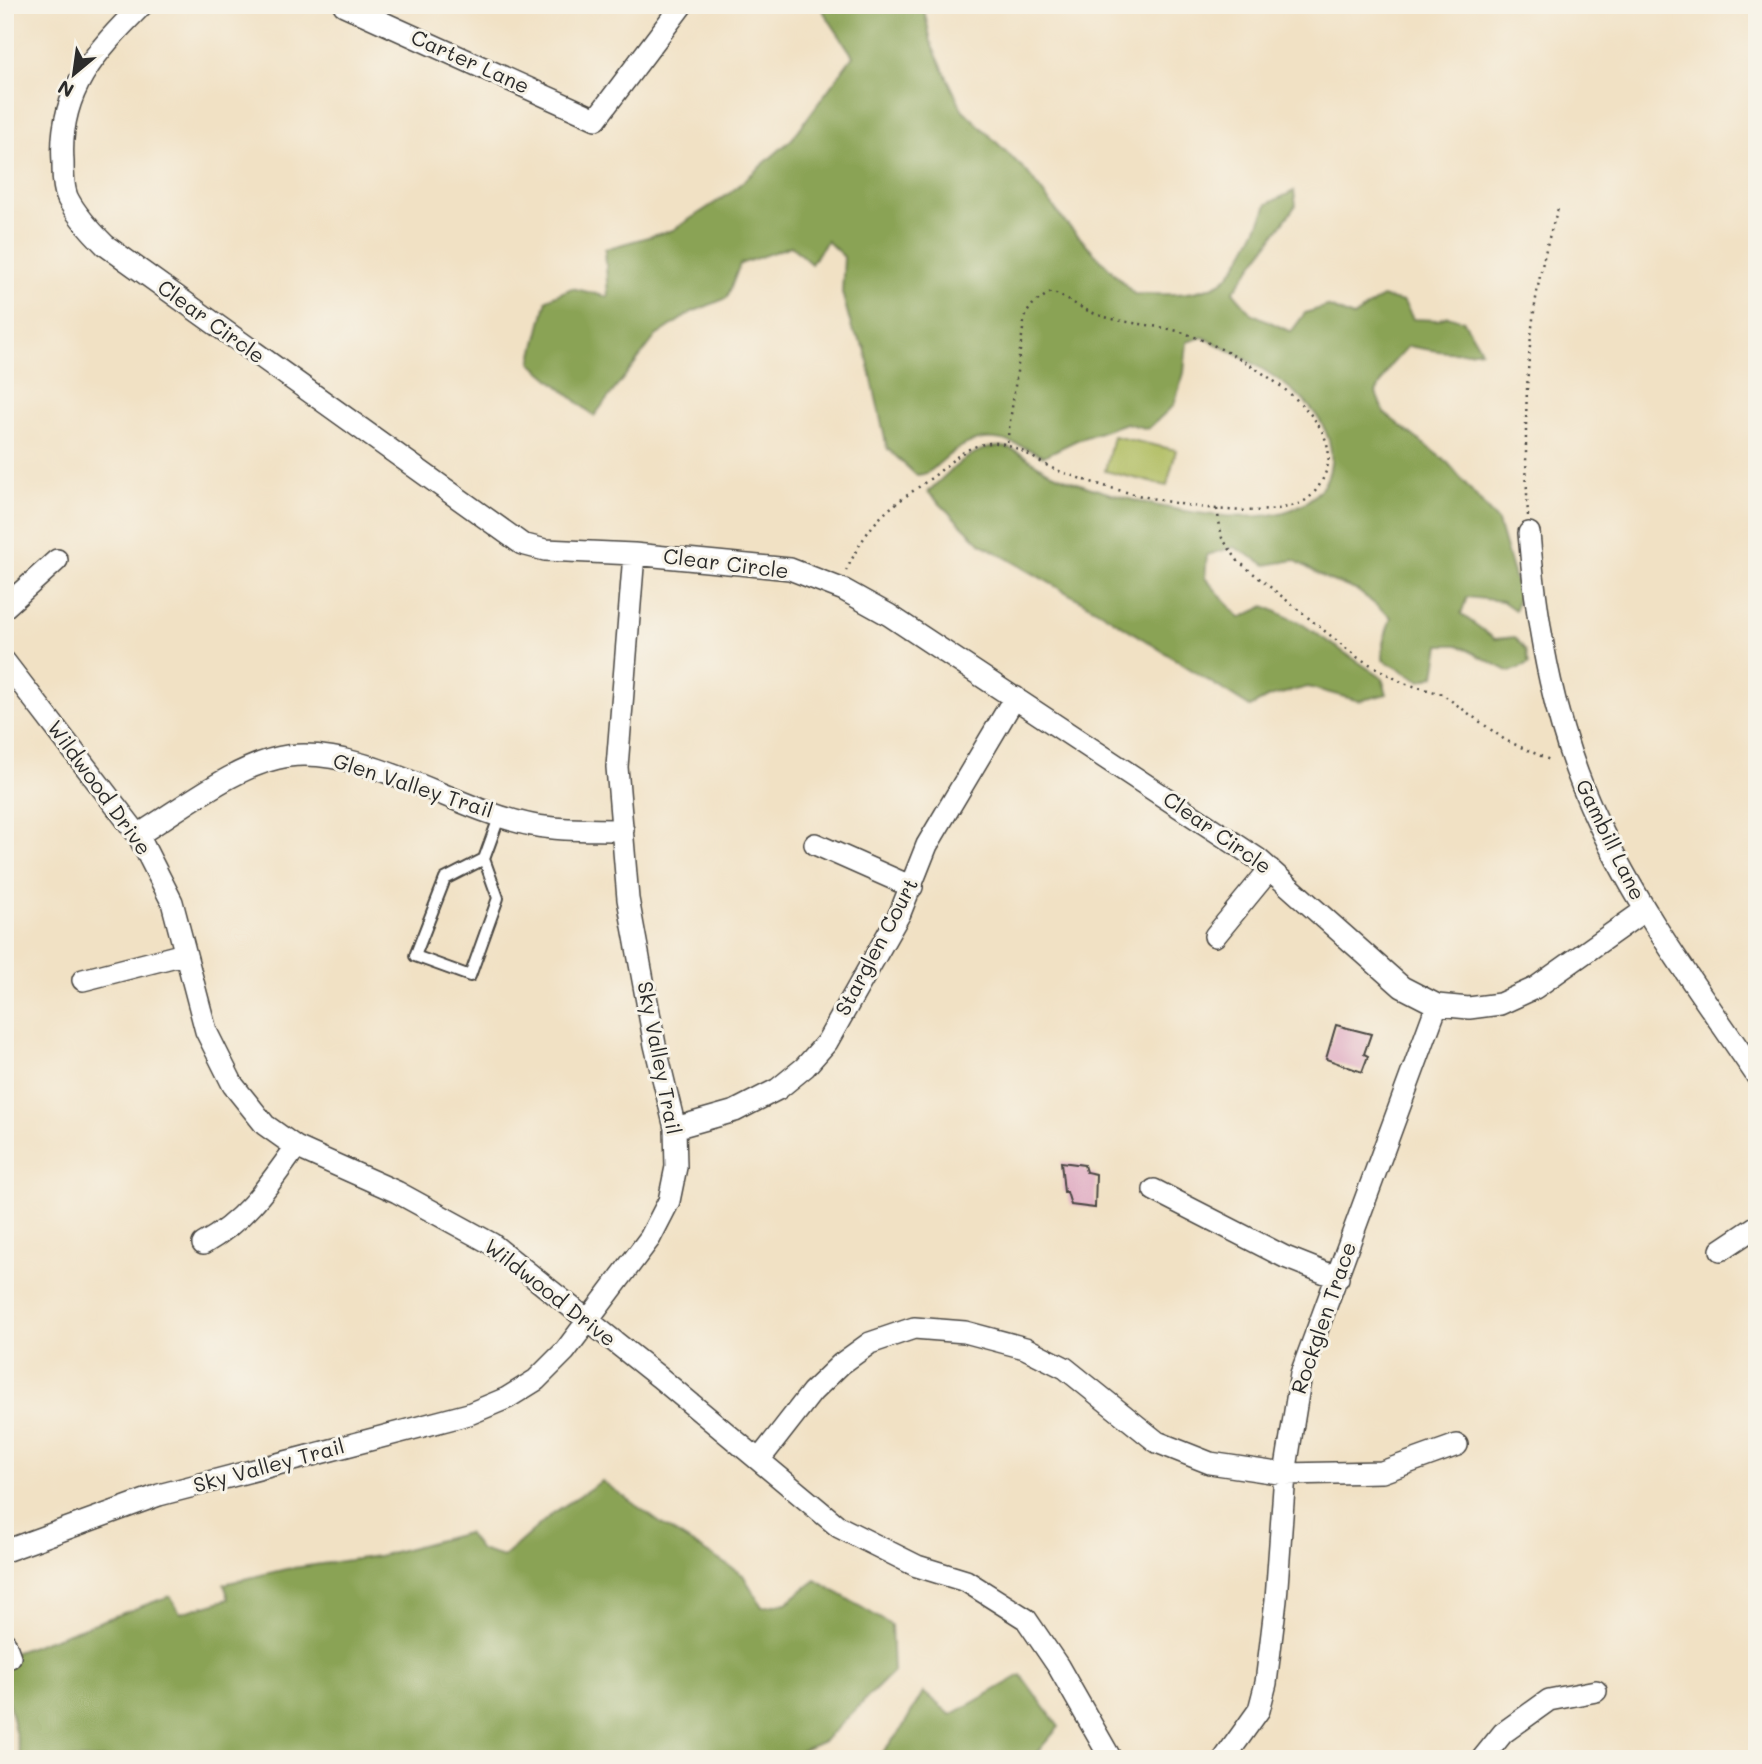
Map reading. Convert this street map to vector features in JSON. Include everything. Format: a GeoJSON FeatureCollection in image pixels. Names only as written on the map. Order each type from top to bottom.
{"type":"FeatureCollection","features":[{"type":"Feature","properties":{"kind":"street","name":"Clear Circle"},"geometry":{"type":"LineString","coordinates":[[142,5],[104,43],[79,78],[61,127],[66,197],[105,246],[522,544],[545,550],[634,554],[790,569],[844,590],[1015,697],[1270,869],[1402,987],[1437,1005],[1469,1008],[1489,1005],[1524,992],[1645,910]]}},
{"type":"Feature","properties":{"kind":"street","name":"Carter Lane"},"geometry":{"type":"LineString","coordinates":[[344,5],[596,119],[682,5]]}},
{"type":"Feature","properties":{"kind":"street","name":"Gambill Lane"},"geometry":{"type":"LineString","coordinates":[[1529,533],[1533,589],[1544,656],[1574,763],[1598,823],[1645,910],[1757,1076]]}},
{"type":"Feature","properties":{"kind":"street","name":"Sky Valley Trail"},"geometry":{"type":"LineString","coordinates":[[5,1551],[159,1495],[469,1414],[507,1398],[536,1380],[565,1351],[626,1274],[650,1238],[669,1201],[676,1167],[675,1128],[655,1045],[628,899],[618,767],[634,554]]}},
{"type":"Feature","properties":{"kind":"street"},"geometry":{"type":"LineString","coordinates":[[5,607],[57,560]]}},
{"type":"Feature","properties":{"kind":"street","name":"Wildwood Drive"},"geometry":{"type":"LineString","coordinates":[[5,662],[138,835],[172,902],[206,1031],[233,1085],[265,1125],[296,1147],[397,1192],[492,1244],[839,1527],[917,1566],[966,1581],[1026,1619],[1058,1666],[1111,1759]]}},
{"type":"Feature","properties":{"kind":"street","name":"Starglen Court"},"geometry":{"type":"LineString","coordinates":[[675,1128],[734,1111],[778,1090],[805,1067],[827,1042],[912,887],[927,845],[1015,697]]}},
{"type":"Feature","properties":{"kind":"street","name":"Glen Valley Trail"},"geometry":{"type":"LineString","coordinates":[[138,835],[226,781],[255,766],[288,756],[339,757],[532,825],[623,830]]}},
{"type":"Feature","properties":{"kind":"street"},"geometry":{"type":"LineString","coordinates":[[815,844],[912,887]]}},
{"type":"Feature","properties":{"kind":"street"},"geometry":{"type":"LineString","coordinates":[[1215,936],[1270,869]]}},
{"type":"Feature","properties":{"kind":"street"},"geometry":{"type":"LineString","coordinates":[[83,980],[184,954]]}},
{"type":"Feature","properties":{"kind":"street","name":"Rockglen Trace"},"geometry":{"type":"LineString","coordinates":[[1224,1759],[1259,1710],[1266,1683],[1276,1600],[1285,1474],[1301,1374],[1437,1005]]}},
{"type":"Feature","properties":{"kind":"street"},"geometry":{"type":"LineString","coordinates":[[202,1244],[230,1229],[266,1188],[296,1147]]}},
{"type":"Feature","properties":{"kind":"street"},"geometry":{"type":"LineString","coordinates":[[1154,1190],[1285,1257],[1338,1278]]}},
{"type":"Feature","properties":{"kind":"street"},"geometry":{"type":"LineString","coordinates":[[1721,1250],[1757,1226]]}},
{"type":"Feature","properties":{"kind":"street"},"geometry":{"type":"LineString","coordinates":[[759,1460],[812,1392],[841,1364],[870,1343],[914,1328],[965,1332],[1026,1348],[1065,1368],[1168,1447],[1210,1463],[1285,1474],[1382,1472],[1457,1445]]}},
{"type":"Feature","properties":{"kind":"street"},"geometry":{"type":"LineString","coordinates":[[1482,1759],[1503,1733],[1549,1700],[1596,1691]]}},
{"type":"Feature","properties":{"kind":"lane"},"geometry":{"type":"LineString","coordinates":[[484,859],[445,878],[415,956],[470,976],[498,898],[484,859],[500,815]]}},
{"type":"Feature","properties":{"kind":"path"},"geometry":{"type":"LineString","coordinates":[[1529,533],[1528,414],[1533,332],[1546,243],[1558,209]]}},
{"type":"Feature","properties":{"kind":"path"},"geometry":{"type":"LineString","coordinates":[[845,574],[867,530],[885,510],[977,446],[1007,443],[1056,470],[1115,490],[1217,509],[1267,510],[1301,503],[1324,478],[1329,462],[1327,445],[1313,419],[1284,386],[1185,333],[1128,323],[1097,314],[1051,292],[1025,315],[1007,443]]}},
{"type":"Feature","properties":{"kind":"path"},"geometry":{"type":"LineString","coordinates":[[1217,509],[1222,538],[1238,561],[1357,657],[1403,683],[1442,694],[1522,750],[1542,759],[1574,763]]}},
{"type":"Feature","properties":{"kind":"green space"},"geometry":{"type":"Polygon","coordinates":[[[819,5],[923,5],[932,46],[962,109],[1027,172],[1065,222],[1134,294],[1189,293],[1220,283],[1240,259],[1267,204],[1294,191],[1296,205],[1233,292],[1251,313],[1291,332],[1305,313],[1327,306],[1353,317],[1382,297],[1404,302],[1413,319],[1438,320],[1448,316],[1464,321],[1481,350],[1454,352],[1408,346],[1390,366],[1376,393],[1384,413],[1448,463],[1498,522],[1519,594],[1515,610],[1502,601],[1467,597],[1461,614],[1495,639],[1515,637],[1526,651],[1529,664],[1510,672],[1458,645],[1440,645],[1435,675],[1421,681],[1383,660],[1383,643],[1391,617],[1358,591],[1327,579],[1294,560],[1266,565],[1234,547],[1207,555],[1205,578],[1240,618],[1265,606],[1302,624],[1382,678],[1387,694],[1359,701],[1308,687],[1269,697],[1250,707],[1104,614],[980,543],[928,492],[952,469],[972,455],[993,447],[1004,447],[1074,482],[1136,501],[1171,508],[1206,514],[1269,515],[1293,509],[1306,502],[1317,494],[1325,483],[1330,469],[1330,446],[1322,424],[1308,405],[1289,388],[1267,372],[1203,337],[1187,342],[1184,373],[1174,405],[1148,429],[1126,423],[1077,440],[1044,456],[1017,444],[981,439],[956,450],[920,475],[916,475],[887,448],[865,348],[852,329],[842,293],[844,257],[827,241],[811,264],[791,246],[740,264],[727,298],[692,312],[656,336],[594,416],[531,363],[547,299],[572,288],[608,297],[605,249],[673,230],[730,193],[792,139],[853,56],[819,5]]]}},
{"type":"Feature","properties":{"kind":"green space"},"geometry":{"type":"Polygon","coordinates":[[[1113,436],[1176,450],[1167,486],[1105,471],[1113,436]]]}},
{"type":"Feature","properties":{"kind":"green space"},"geometry":{"type":"Polygon","coordinates":[[[602,1481],[666,1527],[743,1575],[762,1607],[786,1603],[816,1580],[891,1625],[893,1672],[824,1741],[791,1755],[759,1759],[21,1759],[5,1685],[5,1656],[170,1596],[180,1613],[229,1599],[224,1584],[286,1569],[378,1556],[467,1533],[480,1550],[503,1557],[553,1513],[602,1481]]]}},
{"type":"Feature","properties":{"kind":"green space"},"geometry":{"type":"Polygon","coordinates":[[[1021,1675],[1059,1727],[1031,1759],[877,1759],[901,1730],[923,1692],[951,1715],[1021,1675]]]}},
{"type":"Feature","properties":{"kind":"building"},"geometry":{"type":"Polygon","coordinates":[[[1336,1025],[1371,1034],[1364,1054],[1368,1056],[1362,1072],[1326,1059],[1336,1025]]]}},
{"type":"Feature","properties":{"kind":"building"},"geometry":{"type":"Polygon","coordinates":[[[1061,1162],[1084,1165],[1086,1172],[1096,1174],[1095,1208],[1071,1205],[1067,1192],[1064,1192],[1061,1162]]]}}]}
